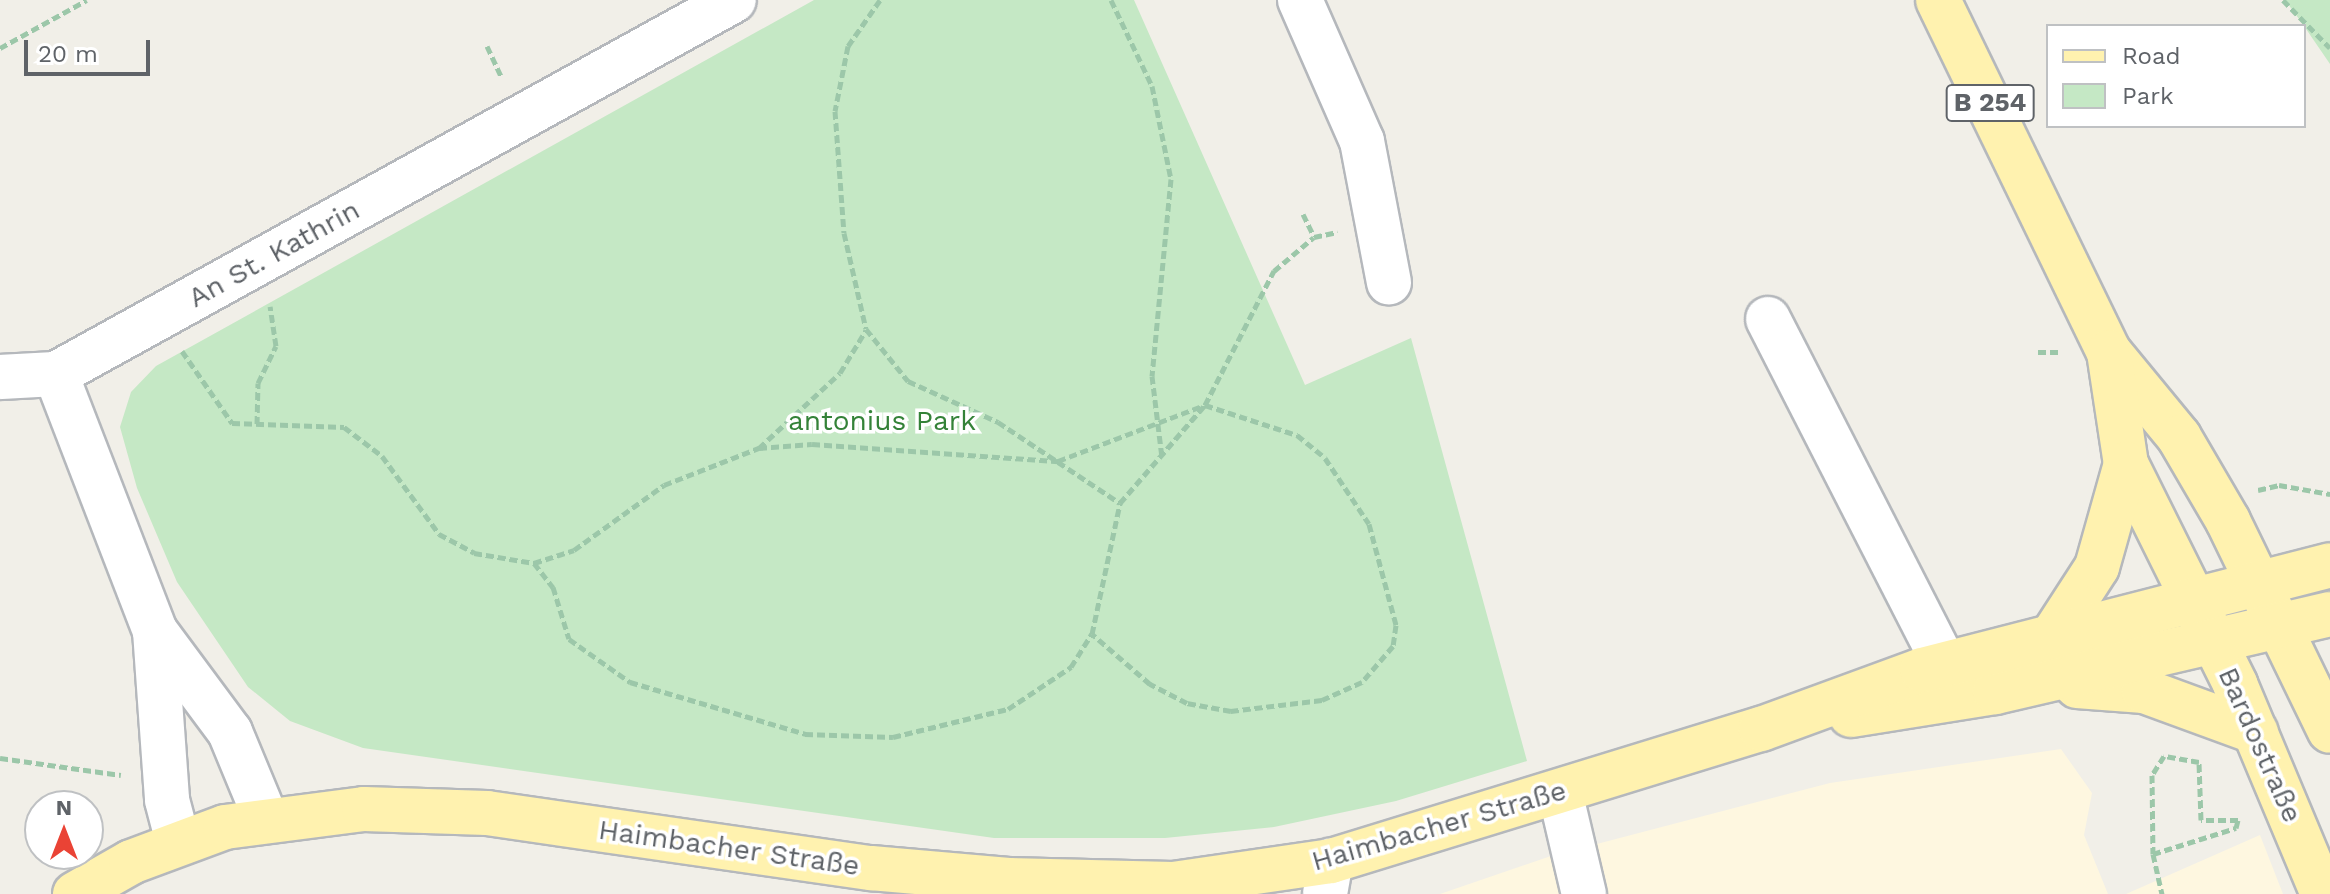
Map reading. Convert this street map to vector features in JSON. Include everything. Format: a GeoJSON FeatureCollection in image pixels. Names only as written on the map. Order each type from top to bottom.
{"type":"FeatureCollection","features":[{"type":"Feature","properties":{"kind":"main road","name":"B 254"},"geometry":{"type":"LineString","coordinates":[[1938,0],[2109,352],[2126,464],[2213,641]]}},
{"type":"Feature","properties":{"kind":"main road"},"geometry":{"type":"LineString","coordinates":[[2109,352],[2179,437],[2262,582],[2330,731]]}},
{"type":"Feature","properties":{"kind":"main road"},"geometry":{"type":"LineString","coordinates":[[2055,632],[2097,567],[2126,464]]}},
{"type":"Feature","properties":{"kind":"main road","name":"Haimbacher Straße"},"geometry":{"type":"LineString","coordinates":[[75,894],[178,842],[266,819],[364,809],[487,813],[871,868],[1090,885],[1328,878],[1560,792],[1761,729],[1844,693],[2055,632],[2330,565]]}},
{"type":"Feature","properties":{"kind":"main road","name":"Haimbacher Straße"},"geometry":{"type":"LineString","coordinates":[[1761,729],[2034,684],[2330,614]]}},
{"type":"Feature","properties":{"kind":"main road","name":"Bardostraße"},"geometry":{"type":"LineString","coordinates":[[2213,641],[2256,732],[2323,894]]}},
{"type":"Feature","properties":{"kind":"main road"},"geometry":{"type":"LineString","coordinates":[[2034,684],[2144,691],[2256,732]]}},
{"type":"Feature","properties":{"kind":"street","name":"An St. Kathrin"},"geometry":{"type":"LineString","coordinates":[[56,374],[734,0]]}},
{"type":"Feature","properties":{"kind":"street"},"geometry":{"type":"LineString","coordinates":[[1300,0],[1362,141],[1389,282]]}},
{"type":"Feature","properties":{"kind":"street"},"geometry":{"type":"LineString","coordinates":[[1768,319],[1944,663]]}},
{"type":"Feature","properties":{"kind":"street"},"geometry":{"type":"LineString","coordinates":[[0,377],[56,374],[155,631],[230,732],[266,819]]}},
{"type":"Feature","properties":{"kind":"street"},"geometry":{"type":"LineString","coordinates":[[155,631],[167,800],[178,842]]}},
{"type":"Feature","properties":{"kind":"street"},"geometry":{"type":"LineString","coordinates":[[1560,792],[1584,894]]}},
{"type":"Feature","properties":{"kind":"path"},"geometry":{"type":"LineString","coordinates":[[0,48],[87,0]]}},
{"type":"Feature","properties":{"kind":"path"},"geometry":{"type":"LineString","coordinates":[[880,0],[848,46],[835,111],[844,233],[866,329],[908,381],[998,422],[1120,503]]}},
{"type":"Feature","properties":{"kind":"path"},"geometry":{"type":"LineString","coordinates":[[1111,0],[1152,86],[1171,179],[1152,376],[1162,457]]}},
{"type":"Feature","properties":{"kind":"path"},"geometry":{"type":"LineString","coordinates":[[2283,0],[2330,48]]}},
{"type":"Feature","properties":{"kind":"path"},"geometry":{"type":"LineString","coordinates":[[487,46],[505,86]]}},
{"type":"Feature","properties":{"kind":"path"},"geometry":{"type":"LineString","coordinates":[[1303,214],[1314,237]]}},
{"type":"Feature","properties":{"kind":"path"},"geometry":{"type":"LineString","coordinates":[[534,563],[553,587],[569,639],[607,670],[673,701],[828,738],[893,737],[1008,709],[1062,675],[1092,634],[1120,503],[1205,405],[1274,271],[1314,237],[1378,225]]}},
{"type":"Feature","properties":{"kind":"path"},"geometry":{"type":"LineString","coordinates":[[257,424],[258,383],[276,346],[268,302]]}},
{"type":"Feature","properties":{"kind":"path"},"geometry":{"type":"LineString","coordinates":[[759,448],[840,373],[866,329]]}},
{"type":"Feature","properties":{"kind":"path"},"geometry":{"type":"LineString","coordinates":[[182,350],[223,417],[257,424],[300,420],[344,427],[382,456],[439,534],[474,553],[534,563],[574,550],[664,485],[759,448],[812,444],[1058,461],[1205,405],[1297,435],[1325,458],[1369,524],[1384,564],[1393,646],[1362,682],[1322,700],[1231,711],[1187,703],[1150,684],[1092,634]]}},
{"type":"Feature","properties":{"kind":"path"},"geometry":{"type":"LineString","coordinates":[[2258,489],[2279,485],[2330,494]]}},
{"type":"Feature","properties":{"kind":"path"},"geometry":{"type":"LineString","coordinates":[[2153,854],[2236,828],[2238,820],[2201,820],[2199,762],[2164,756],[2157,763],[2149,792],[2153,854],[2162,894]]}},
{"type":"Feature","properties":{"kind":"path"},"geometry":{"type":"LineString","coordinates":[[0,758],[122,775]]}},
{"type":"Feature","properties":{"kind":"shaded area"},"geometry":{"type":"Polygon","coordinates":[[[2061,749],[2092,793],[2084,835],[2108,894],[1440,894],[1551,856],[1830,783],[2061,749]]]}},
{"type":"Feature","properties":{"kind":"shaded area"},"geometry":{"type":"Polygon","coordinates":[[[2260,835],[2283,894],[2126,894],[2260,835]]]}},
{"type":"Feature","properties":{"kind":"green space","name":"antonius Park"},"geometry":{"type":"Polygon","coordinates":[[[814,0],[1134,0],[1305,385],[1411,338],[1527,761],[1396,801],[1274,827],[1165,838],[994,838],[363,748],[290,721],[248,687],[177,582],[137,488],[120,427],[131,392],[156,366],[814,0]]]}},
{"type":"Feature","properties":{"kind":"green space"},"geometry":{"type":"Polygon","coordinates":[[[2285,0],[2330,0],[2330,64],[2306,29],[2306,24],[2303,24],[2285,0]]]}}]}
